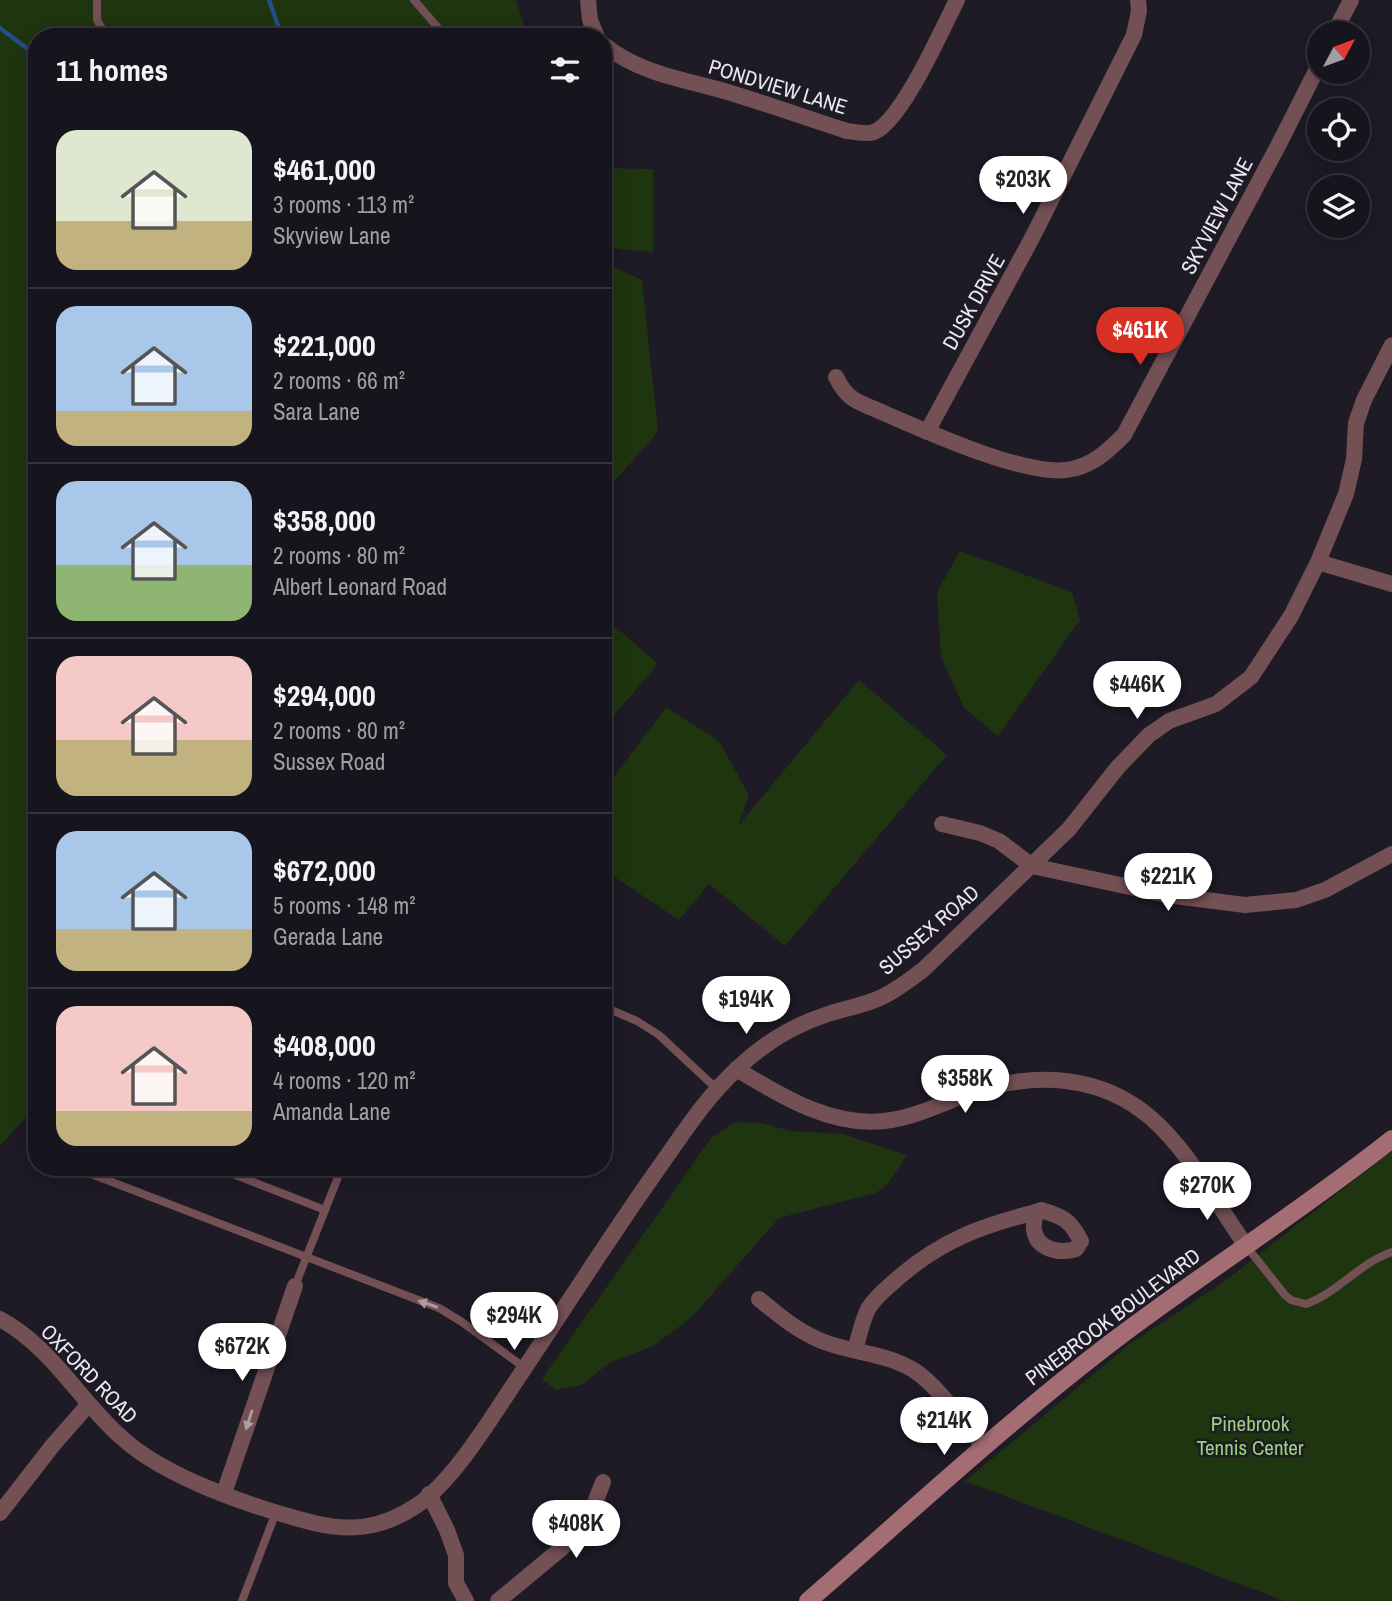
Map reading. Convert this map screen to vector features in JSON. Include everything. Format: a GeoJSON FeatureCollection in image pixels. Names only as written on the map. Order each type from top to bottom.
{"type":"FeatureCollection","features":[{"type":"Feature","properties":{"kind":"street"},"geometry":{"type":"LineString","coordinates":[[588,0],[593,28]]}},
{"type":"Feature","properties":{"kind":"street","name":"PONDVIEW LANE"},"geometry":{"type":"LineString","coordinates":[[612,52],[647,71],[726,92],[847,131],[866,134],[875,132],[889,121],[909,92],[957,0]]}},
{"type":"Feature","properties":{"kind":"street","name":"DUSK DRIVE"},"geometry":{"type":"LineString","coordinates":[[927,432],[1032,238],[1134,35],[1139,11],[1138,0]]}},
{"type":"Feature","properties":{"kind":"street"},"geometry":{"type":"LineString","coordinates":[[1340,21],[1351,0]]}},
{"type":"Feature","properties":{"kind":"street","name":"SKYVIEW LANE"},"geometry":{"type":"LineString","coordinates":[[835,377],[842,389],[853,399],[927,432],[1040,470],[1063,471],[1080,468],[1106,453],[1124,435],[1309,84]]}},
{"type":"Feature","properties":{"kind":"street","name":"SUSSEX ROAD"},"geometry":{"type":"LineString","coordinates":[[225,1493],[314,1523],[358,1528],[389,1522],[419,1504],[441,1484],[482,1433],[632,1205],[699,1111],[736,1069],[781,1034],[825,1015],[880,998],[906,982],[1069,829],[1118,767],[1149,735],[1169,721],[1216,704],[1251,677],[1291,616],[1318,562],[1346,494],[1354,459],[1356,423],[1388,364],[1392,345]]}},
{"type":"Feature","properties":{"kind":"street"},"geometry":{"type":"LineString","coordinates":[[1318,562],[1392,584]]}},
{"type":"Feature","properties":{"kind":"street"},"geometry":{"type":"LineString","coordinates":[[942,824],[980,833],[999,841],[1032,866],[1167,895],[1245,905],[1296,900],[1325,890],[1392,854]]}},
{"type":"Feature","properties":{"kind":"street"},"geometry":{"type":"LineString","coordinates":[[736,1069],[807,1107],[849,1120],[885,1121],[1016,1081],[1050,1079],[1104,1089],[1126,1099],[1153,1119],[1181,1150],[1247,1247]]}},
{"type":"Feature","properties":{"kind":"street","name":"PINEBROOK BOULEVARD"},"geometry":{"type":"LineString","coordinates":[[808,1601],[984,1447],[1108,1345],[1318,1197],[1392,1139]]}},
{"type":"Feature","properties":{"kind":"street"},"geometry":{"type":"LineString","coordinates":[[855,1350],[868,1310],[880,1294],[921,1258],[989,1224],[1036,1212]]}},
{"type":"Feature","properties":{"kind":"street"},"geometry":{"type":"LineString","coordinates":[[225,1493],[295,1286]]}},
{"type":"Feature","properties":{"kind":"street"},"geometry":{"type":"LineString","coordinates":[[759,1299],[792,1326],[818,1340],[890,1360],[915,1371],[984,1447]]}},
{"type":"Feature","properties":{"kind":"street","name":"OXFORD ROAD"},"geometry":{"type":"LineString","coordinates":[[0,1319],[39,1348],[123,1439],[164,1468],[225,1493]]}},
{"type":"Feature","properties":{"kind":"street"},"geometry":{"type":"LineString","coordinates":[[0,1513],[53,1445],[89,1405]]}},
{"type":"Feature","properties":{"kind":"street"},"geometry":{"type":"LineString","coordinates":[[498,1601],[562,1548],[589,1518],[603,1482]]}},
{"type":"Feature","properties":{"kind":"street"},"geometry":{"type":"LineString","coordinates":[[429,1494],[456,1555],[456,1583],[467,1601]]}},
{"type":"Feature","properties":{"kind":"lane"},"geometry":{"type":"LineString","coordinates":[[97,0],[97,20],[102,28]]}},
{"type":"Feature","properties":{"kind":"lane"},"geometry":{"type":"LineString","coordinates":[[414,0],[438,28]]}},
{"type":"Feature","properties":{"kind":"lane"},"geometry":{"type":"LineString","coordinates":[[612,1010],[637,1021],[659,1035],[718,1090]]}},
{"type":"Feature","properties":{"kind":"lane"},"geometry":{"type":"LineString","coordinates":[[96,1176],[439,1308],[525,1368]]}},
{"type":"Feature","properties":{"kind":"lane"},"geometry":{"type":"LineString","coordinates":[[238,1176],[325,1210]]}},
{"type":"Feature","properties":{"kind":"lane"},"geometry":{"type":"LineString","coordinates":[[295,1286],[338,1176]]}},
{"type":"Feature","properties":{"kind":"lane"},"geometry":{"type":"LineString","coordinates":[[1247,1247],[1285,1295],[1291,1300],[1306,1304],[1331,1290],[1367,1263],[1392,1252]]}},
{"type":"Feature","properties":{"kind":"lane"},"geometry":{"type":"LineString","coordinates":[[242,1601],[276,1511]]}},
{"type":"Feature","properties":{"kind":"green space"},"geometry":{"type":"Polygon","coordinates":[[[0,0],[516,0],[525,28],[28,28],[28,1115],[0,1146],[0,0]]]}},
{"type":"Feature","properties":{"kind":"green space"},"geometry":{"type":"Polygon","coordinates":[[[612,168],[653,169],[653,252],[612,249],[612,168]]]}},
{"type":"Feature","properties":{"kind":"green space"},"geometry":{"type":"Polygon","coordinates":[[[612,266],[642,280],[658,432],[612,484],[612,266]]]}},
{"type":"Feature","properties":{"kind":"green space"},"geometry":{"type":"Polygon","coordinates":[[[960,551],[1072,592],[1080,620],[998,736],[964,708],[941,657],[937,592],[960,551]]]}},
{"type":"Feature","properties":{"kind":"green space"},"geometry":{"type":"Polygon","coordinates":[[[612,624],[658,664],[612,718],[612,624]]]}},
{"type":"Feature","properties":{"kind":"green space"},"geometry":{"type":"Polygon","coordinates":[[[859,680],[947,755],[785,946],[709,884],[679,920],[612,875],[612,779],[666,707],[719,741],[749,795],[738,826],[859,680]]]}},
{"type":"Feature","properties":{"kind":"green space"},"geometry":{"type":"Polygon","coordinates":[[[735,1122],[763,1123],[790,1131],[843,1134],[907,1155],[888,1184],[876,1193],[779,1218],[691,1318],[653,1346],[611,1362],[581,1385],[556,1390],[542,1379],[711,1138],[735,1122]]]}},
{"type":"Feature","properties":{"kind":"green space","name":"Pinebrook Tennis Center"},"geometry":{"type":"Polygon","coordinates":[[[1392,1151],[1392,1601],[1285,1601],[965,1481],[1130,1344],[1222,1283],[1392,1151]]]}},
{"type":"Feature","properties":{"kind":"waterway"},"geometry":{"type":"LineString","coordinates":[[269,0],[279,28]]}},
{"type":"Feature","properties":{"kind":"waterway"},"geometry":{"type":"LineString","coordinates":[[0,28],[28,49]]}}]}
